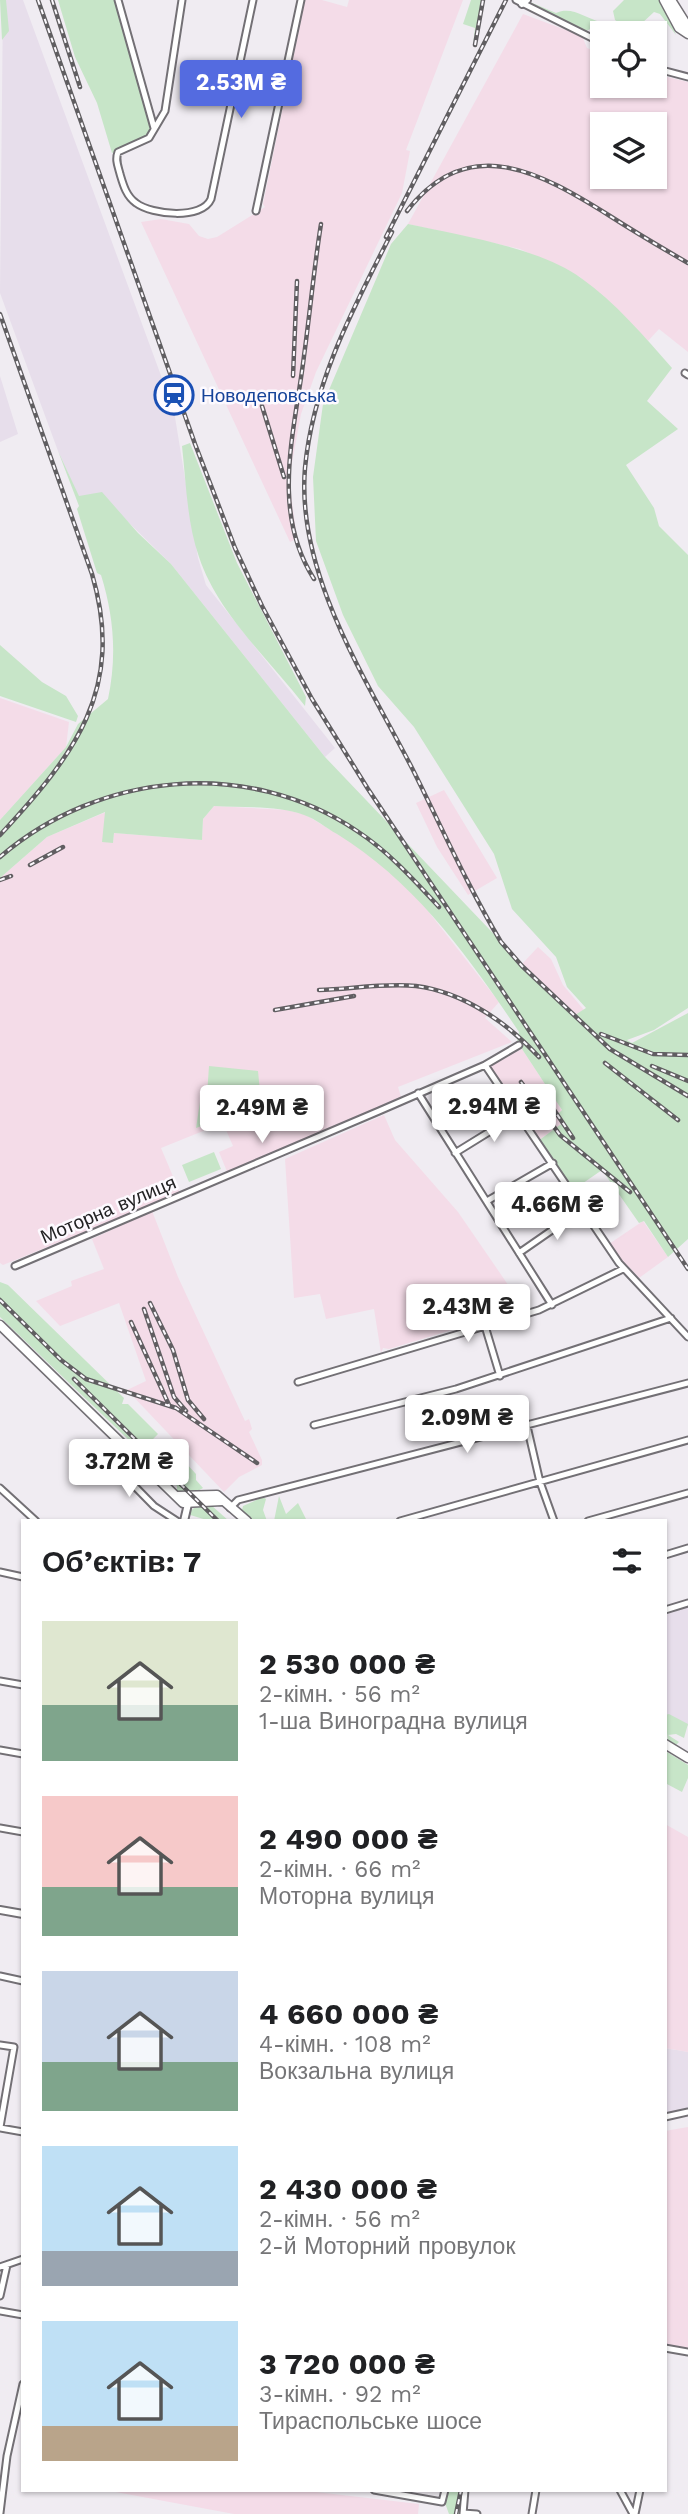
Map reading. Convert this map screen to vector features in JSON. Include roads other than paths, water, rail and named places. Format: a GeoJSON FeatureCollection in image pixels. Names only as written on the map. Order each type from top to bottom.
{"type":"FeatureCollection","features":[{"type":"Feature","properties":{"kind":"main road"},"geometry":{"type":"LineString","coordinates":[[664,0],[679,28],[688,34]]}},
{"type":"Feature","properties":{"kind":"main road"},"geometry":{"type":"LineString","coordinates":[[671,0],[688,27]]}},
{"type":"Feature","properties":{"kind":"main road"},"geometry":{"type":"LineString","coordinates":[[0,1325],[177,1496],[188,1501],[222,1501],[244,1519]]}},
{"type":"Feature","properties":{"kind":"main road"},"geometry":{"type":"LineString","coordinates":[[667,1745],[688,1758]]}},
{"type":"Feature","properties":{"kind":"street"},"geometry":{"type":"LineString","coordinates":[[118,0],[154,128]]}},
{"type":"Feature","properties":{"kind":"street"},"geometry":{"type":"LineString","coordinates":[[182,0],[165,111],[149,138],[118,152],[116,159],[125,190],[134,202],[144,207],[189,215],[207,206],[211,199],[253,0]]}},
{"type":"Feature","properties":{"kind":"street"},"geometry":{"type":"LineString","coordinates":[[256,211],[301,0]]}},
{"type":"Feature","properties":{"kind":"street"},"geometry":{"type":"LineString","coordinates":[[522,1],[590,37]]}},
{"type":"Feature","properties":{"kind":"street"},"geometry":{"type":"LineString","coordinates":[[667,71],[688,77]]}},
{"type":"Feature","properties":{"kind":"street","name":"Моторна вулиця"},"geometry":{"type":"LineString","coordinates":[[15,1266],[485,1065],[519,1045]]}},
{"type":"Feature","properties":{"kind":"street"},"geometry":{"type":"LineString","coordinates":[[485,1065],[623,1269],[636,1278],[660,1310],[688,1337]]}},
{"type":"Feature","properties":{"kind":"street"},"geometry":{"type":"LineString","coordinates":[[418,1093],[552,1305]]}},
{"type":"Feature","properties":{"kind":"street"},"geometry":{"type":"LineString","coordinates":[[456,1153],[518,1114]]}},
{"type":"Feature","properties":{"kind":"street"},"geometry":{"type":"LineString","coordinates":[[487,1201],[553,1163]]}},
{"type":"Feature","properties":{"kind":"street"},"geometry":{"type":"LineString","coordinates":[[519,1253],[581,1210]]}},
{"type":"Feature","properties":{"kind":"street"},"geometry":{"type":"LineString","coordinates":[[298,1382],[552,1305],[623,1269]]}},
{"type":"Feature","properties":{"kind":"street"},"geometry":{"type":"LineString","coordinates":[[314,1425],[499,1376],[671,1318]]}},
{"type":"Feature","properties":{"kind":"street"},"geometry":{"type":"LineString","coordinates":[[485,1326],[499,1376]]}},
{"type":"Feature","properties":{"kind":"street"},"geometry":{"type":"LineString","coordinates":[[230,1508],[238,1500],[688,1383]]}},
{"type":"Feature","properties":{"kind":"street"},"geometry":{"type":"LineString","coordinates":[[527,1426],[540,1482],[553,1519]]}},
{"type":"Feature","properties":{"kind":"street"},"geometry":{"type":"LineString","coordinates":[[407,1519],[688,1440]]}},
{"type":"Feature","properties":{"kind":"street"},"geometry":{"type":"LineString","coordinates":[[101,1452],[154,1506],[174,1519]]}},
{"type":"Feature","properties":{"kind":"street"},"geometry":{"type":"LineString","coordinates":[[0,1488],[34,1519]]}},
{"type":"Feature","properties":{"kind":"street"},"geometry":{"type":"LineString","coordinates":[[595,1519],[688,1493]]}},
{"type":"Feature","properties":{"kind":"street"},"geometry":{"type":"LineString","coordinates":[[184,1519],[188,1501]]}},
{"type":"Feature","properties":{"kind":"street"},"geometry":{"type":"LineString","coordinates":[[667,1554],[688,1548]]}},
{"type":"Feature","properties":{"kind":"street"},"geometry":{"type":"LineString","coordinates":[[0,1572],[21,1577]]}},
{"type":"Feature","properties":{"kind":"street"},"geometry":{"type":"LineString","coordinates":[[667,1609],[688,1603]]}},
{"type":"Feature","properties":{"kind":"street"},"geometry":{"type":"LineString","coordinates":[[0,1681],[21,1685]]}},
{"type":"Feature","properties":{"kind":"street"},"geometry":{"type":"LineString","coordinates":[[0,1750],[21,1754]]}},
{"type":"Feature","properties":{"kind":"street"},"geometry":{"type":"LineString","coordinates":[[0,1828],[21,1832]]}},
{"type":"Feature","properties":{"kind":"street"},"geometry":{"type":"LineString","coordinates":[[0,1910],[21,1914]]}},
{"type":"Feature","properties":{"kind":"street"},"geometry":{"type":"LineString","coordinates":[[0,1976],[21,1981]]}},
{"type":"Feature","properties":{"kind":"street"},"geometry":{"type":"LineString","coordinates":[[0,2045],[14,2047],[0,2128],[21,2132]]}},
{"type":"Feature","properties":{"kind":"street"},"geometry":{"type":"LineString","coordinates":[[667,2117],[688,2112]]}},
{"type":"Feature","properties":{"kind":"street"},"geometry":{"type":"LineString","coordinates":[[0,2296],[3,2266],[21,2260]]}},
{"type":"Feature","properties":{"kind":"street"},"geometry":{"type":"LineString","coordinates":[[0,2311],[21,2315]]}},
{"type":"Feature","properties":{"kind":"street"},"geometry":{"type":"LineString","coordinates":[[667,2349],[688,2352]]}},
{"type":"Feature","properties":{"kind":"street"},"geometry":{"type":"LineString","coordinates":[[0,2513],[4,2455],[13,2435],[21,2394]]}},
{"type":"Feature","properties":{"kind":"street"},"geometry":{"type":"LineString","coordinates":[[13,2435],[21,2437]]}},
{"type":"Feature","properties":{"kind":"street"},"geometry":{"type":"LineString","coordinates":[[406,2492],[442,2502],[444,2492]]}},
{"type":"Feature","properties":{"kind":"street"},"geometry":{"type":"LineString","coordinates":[[465,2492],[463,2514],[477,2514]]}},
{"type":"Feature","properties":{"kind":"street"},"geometry":{"type":"LineString","coordinates":[[532,2514],[536,2492]]}},
{"type":"Feature","properties":{"kind":"street"},"geometry":{"type":"LineString","coordinates":[[621,2492],[634,2514]]}},
{"type":"Feature","properties":{"kind":"street"},"geometry":{"type":"LineString","coordinates":[[634,2514],[640,2492]]}},
{"type":"Feature","properties":{"kind":"railway"},"geometry":{"type":"LineString","coordinates":[[38,0],[195,444],[235,548],[262,606],[312,699],[368,789],[688,1269]]}},
{"type":"Feature","properties":{"kind":"railway"},"geometry":{"type":"LineString","coordinates":[[52,0],[80,87]]}},
{"type":"Feature","properties":{"kind":"railway"},"geometry":{"type":"LineString","coordinates":[[475,45],[483,0]]}},
{"type":"Feature","properties":{"kind":"railway"},"geometry":{"type":"LineString","coordinates":[[386,237],[506,0]]}},
{"type":"Feature","properties":{"kind":"railway"},"geometry":{"type":"LineString","coordinates":[[407,211],[431,186],[455,172],[480,166],[506,167],[532,174],[558,186],[688,263]]}},
{"type":"Feature","properties":{"kind":"railway"},"geometry":{"type":"LineString","coordinates":[[314,579],[301,553],[293,526],[289,470],[321,224]]}},
{"type":"Feature","properties":{"kind":"railway"},"geometry":{"type":"LineString","coordinates":[[392,232],[337,346],[309,436],[305,468],[305,507],[311,547],[323,586],[356,662],[501,942],[522,966],[610,1049],[688,1096]]}},
{"type":"Feature","properties":{"kind":"railway"},"geometry":{"type":"LineString","coordinates":[[293,376],[297,281]]}},
{"type":"Feature","properties":{"kind":"railway"},"geometry":{"type":"LineString","coordinates":[[0,314],[92,574],[101,615],[102,652],[97,686],[86,718],[71,748],[27,806],[0,835]]}},
{"type":"Feature","properties":{"kind":"railway"},"geometry":{"type":"LineString","coordinates":[[262,406],[284,477]]}},
{"type":"Feature","properties":{"kind":"railway"},"geometry":{"type":"LineString","coordinates":[[0,857],[39,828],[82,807],[127,792],[174,784],[222,784],[269,792],[314,807],[357,831],[390,857],[439,907]]}},
{"type":"Feature","properties":{"kind":"railway"},"geometry":{"type":"LineString","coordinates":[[30,865],[63,847]]}},
{"type":"Feature","properties":{"kind":"railway"},"geometry":{"type":"LineString","coordinates":[[0,880],[11,876]]}},
{"type":"Feature","properties":{"kind":"railway"},"geometry":{"type":"LineString","coordinates":[[319,990],[392,985],[434,989],[484,1011],[513,1032],[539,1057]]}},
{"type":"Feature","properties":{"kind":"railway"},"geometry":{"type":"LineString","coordinates":[[275,1010],[354,996]]}},
{"type":"Feature","properties":{"kind":"railway"},"geometry":{"type":"LineString","coordinates":[[601,1034],[653,1054],[688,1055]]}},
{"type":"Feature","properties":{"kind":"railway"},"geometry":{"type":"LineString","coordinates":[[605,1063],[678,1120]]}},
{"type":"Feature","properties":{"kind":"railway"},"geometry":{"type":"LineString","coordinates":[[652,1066],[688,1081]]}},
{"type":"Feature","properties":{"kind":"railway"},"geometry":{"type":"LineString","coordinates":[[521,1082],[560,1135],[630,1192]]}},
{"type":"Feature","properties":{"kind":"railway"},"geometry":{"type":"LineString","coordinates":[[546,1098],[573,1138]]}},
{"type":"Feature","properties":{"kind":"railway"},"geometry":{"type":"LineString","coordinates":[[0,1300],[61,1360],[86,1379],[176,1408],[257,1463]]}},
{"type":"Feature","properties":{"kind":"railway"},"geometry":{"type":"LineString","coordinates":[[150,1303],[173,1350],[188,1400],[204,1419]]}},
{"type":"Feature","properties":{"kind":"railway"},"geometry":{"type":"LineString","coordinates":[[144,1309],[174,1397],[186,1411]]}},
{"type":"Feature","properties":{"kind":"railway"},"geometry":{"type":"LineString","coordinates":[[131,1322],[169,1405]]}},
{"type":"Feature","properties":{"kind":"railway"},"geometry":{"type":"LineString","coordinates":[[74,1379],[216,1519]]}},
{"type":"Feature","properties":{"kind":"railway"},"geometry":{"type":"LineString","coordinates":[[456,2514],[461,2492]]}},
{"type":"Feature","properties":{"kind":"place","name":"Новодеповська"},"geometry":{"type":"Point","coordinates":[174,395]}}]}
